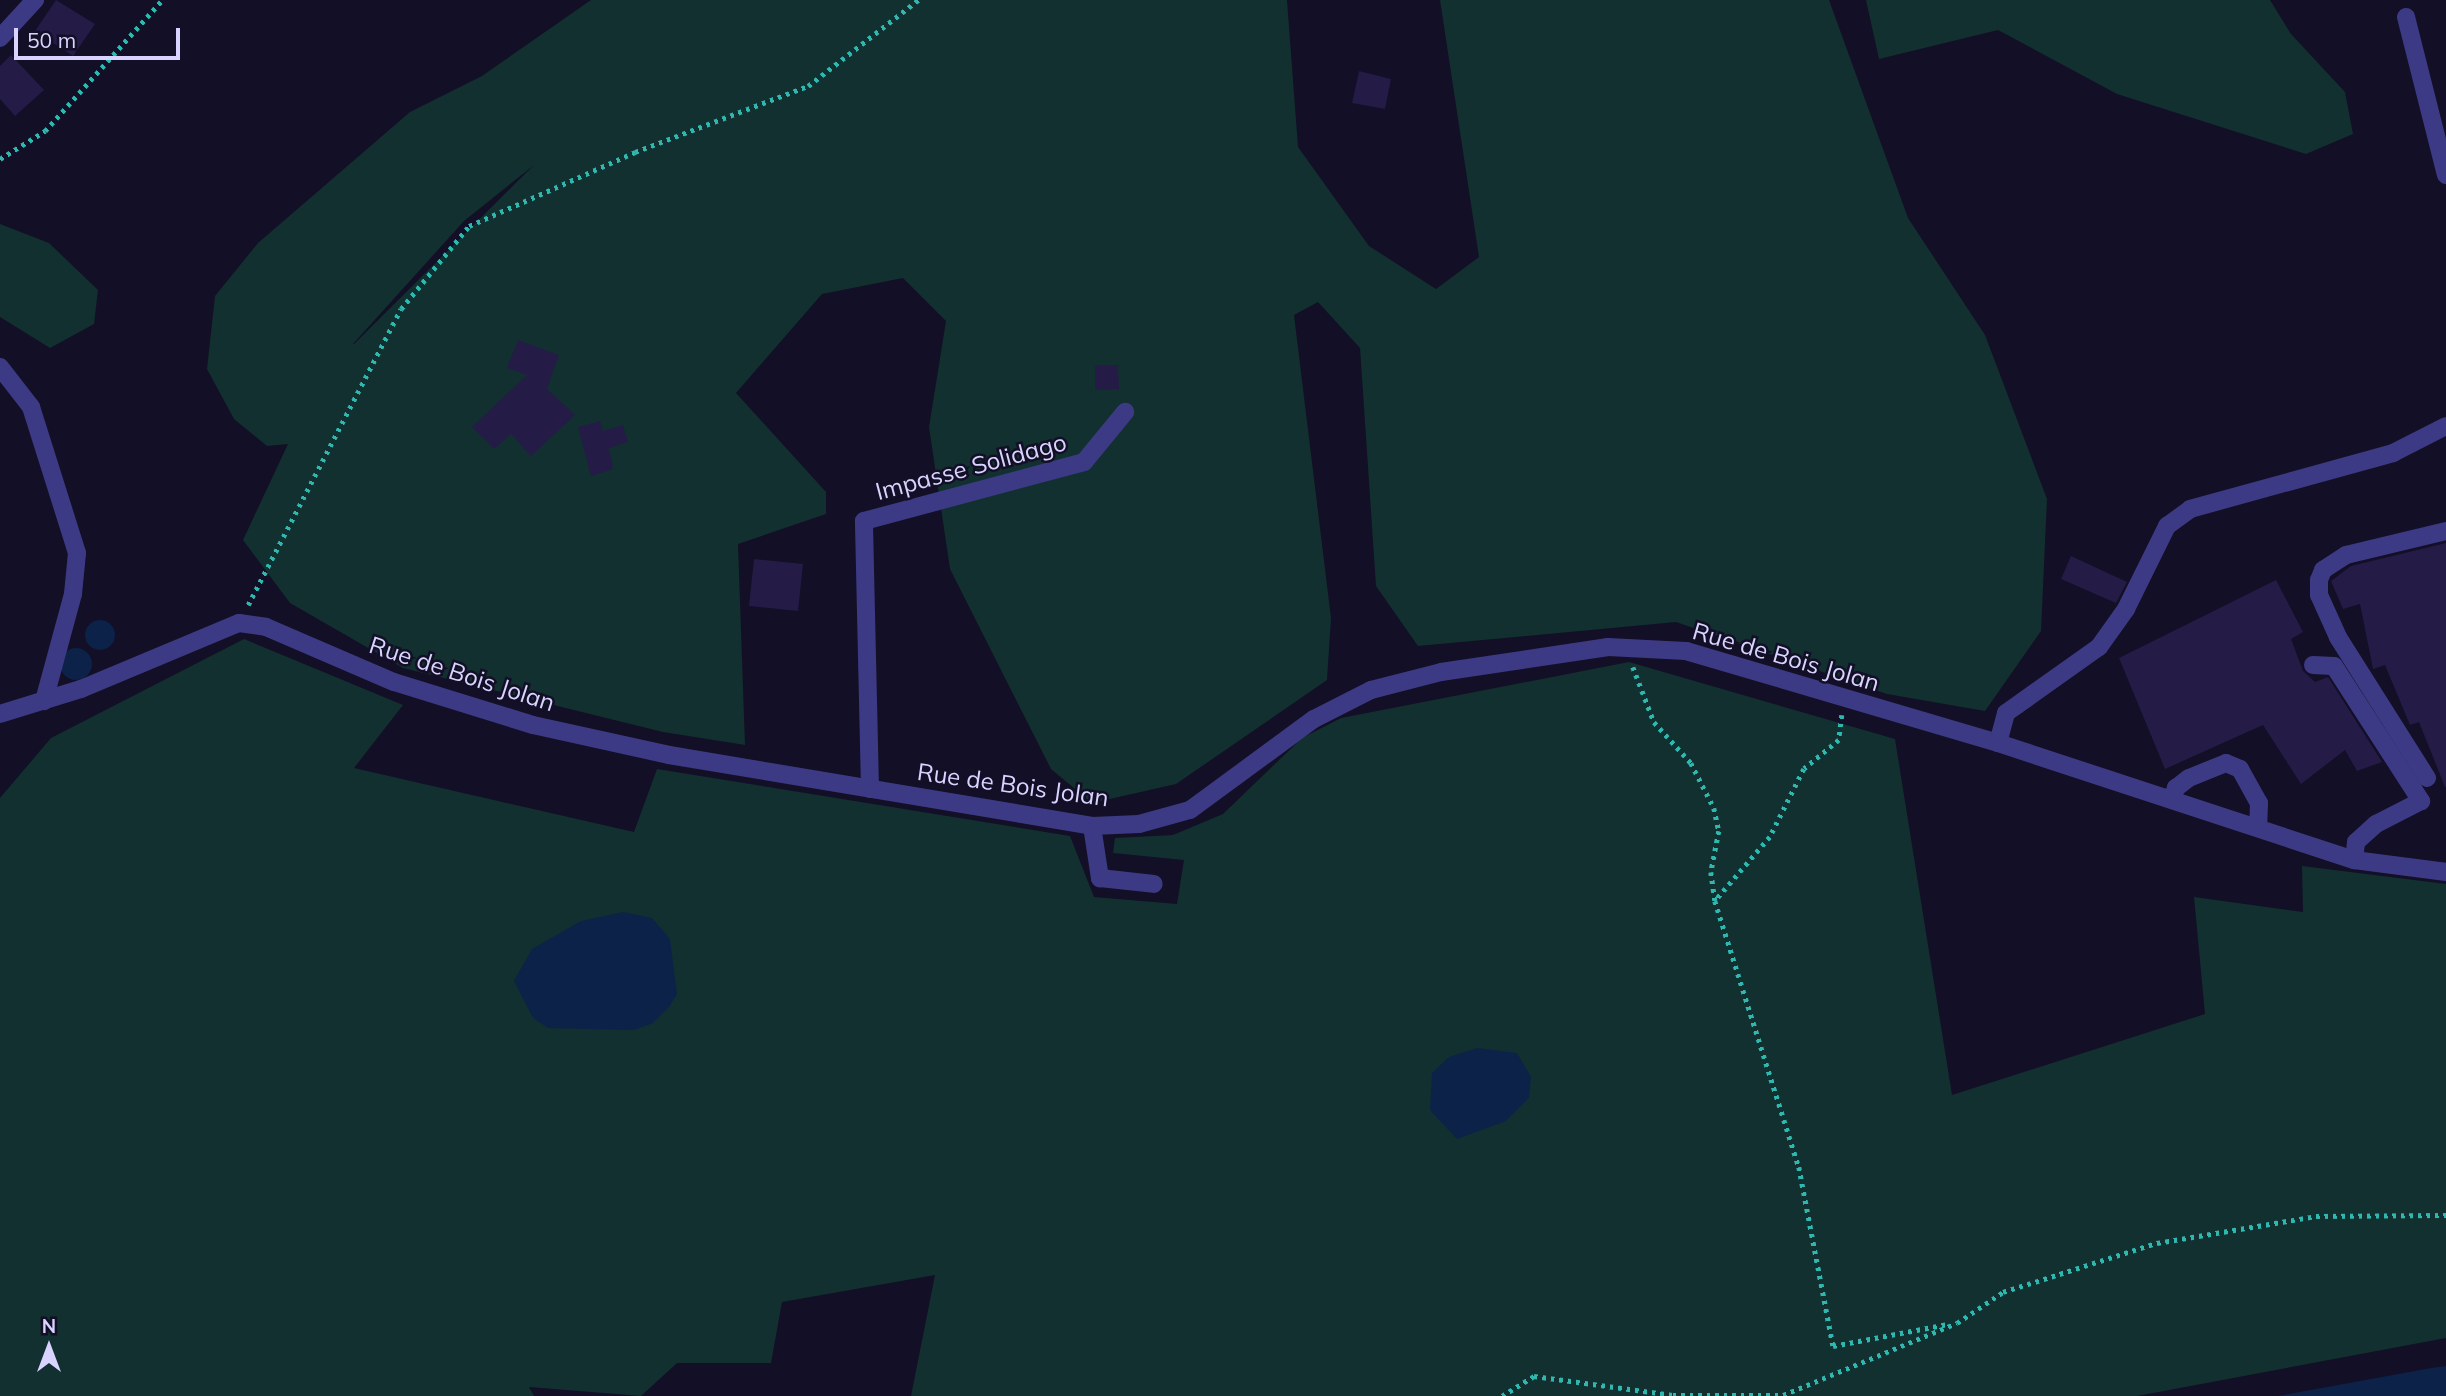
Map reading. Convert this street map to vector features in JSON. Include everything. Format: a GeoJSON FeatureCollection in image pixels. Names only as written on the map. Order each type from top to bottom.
{"type":"FeatureCollection","features":[{"type":"Feature","properties":{"kind":"street"},"geometry":{"type":"LineString","coordinates":[[0,38],[35,0]]}},
{"type":"Feature","properties":{"kind":"street"},"geometry":{"type":"LineString","coordinates":[[2406,17],[2446,175]]}},
{"type":"Feature","properties":{"kind":"street"},"geometry":{"type":"LineString","coordinates":[[0,367],[31,407],[77,553],[73,594],[44,701]]}},
{"type":"Feature","properties":{"kind":"street","name":"Impasse Solidago"},"geometry":{"type":"LineString","coordinates":[[870,789],[864,522],[1084,462],[1125,412]]}},
{"type":"Feature","properties":{"kind":"street"},"geometry":{"type":"LineString","coordinates":[[1998,743],[2006,713],[2099,647],[2126,609],[2167,526],[2190,509],[2393,453],[2446,425]]}},
{"type":"Feature","properties":{"kind":"street"},"geometry":{"type":"LineString","coordinates":[[2427,778],[2338,637],[2319,595],[2319,580],[2323,570],[2346,555],[2446,531]]}},
{"type":"Feature","properties":{"kind":"street"},"geometry":{"type":"LineString","coordinates":[[0,714],[44,701],[239,623]]}},
{"type":"Feature","properties":{"kind":"street","name":"Rue de Bois Jolan"},"geometry":{"type":"LineString","coordinates":[[239,623],[266,627],[394,682],[533,725],[870,789],[1092,826],[1139,824],[1190,810],[1314,719],[1371,690],[1441,672],[1625,647],[1686,650],[1844,700],[1998,743],[2354,860],[2446,872]]}},
{"type":"Feature","properties":{"kind":"street"},"geometry":{"type":"LineString","coordinates":[[2313,665],[2334,666],[2421,802],[2376,824],[2356,842],[2354,860]]}},
{"type":"Feature","properties":{"kind":"street"},"geometry":{"type":"LineString","coordinates":[[2172,800],[2176,788],[2189,778],[2226,764],[2240,769],[2259,803],[2258,828]]}},
{"type":"Feature","properties":{"kind":"street"},"geometry":{"type":"LineString","coordinates":[[1092,826],[1100,878],[1154,884]]}},
{"type":"Feature","properties":{"kind":"path"},"geometry":{"type":"LineString","coordinates":[[0,159],[45,131],[162,0]]}},
{"type":"Feature","properties":{"kind":"path"},"geometry":{"type":"LineString","coordinates":[[239,623],[401,309],[468,226],[635,152],[808,86],[918,0]]}},
{"type":"Feature","properties":{"kind":"path"},"geometry":{"type":"LineString","coordinates":[[1625,647],[1654,723],[1691,764],[1714,808],[1719,831],[1711,872],[1715,901],[1799,1167],[1833,1346],[1957,1323]]}},
{"type":"Feature","properties":{"kind":"path"},"geometry":{"type":"LineString","coordinates":[[1715,901],[1770,837],[1804,769],[1839,740],[1844,700]]}},
{"type":"Feature","properties":{"kind":"path"},"geometry":{"type":"LineString","coordinates":[[1502,1396],[1534,1376],[1672,1395],[1783,1395],[1957,1323],[2003,1292],[2157,1243],[2316,1216],[2446,1215]]}},
{"type":"Feature","properties":{"kind":"green space"},"geometry":{"type":"Polygon","coordinates":[[[591,0],[1287,0],[1298,147],[1369,246],[1436,289],[1479,257],[1440,0],[1829,0],[1908,218],[1985,335],[2047,499],[2041,631],[1985,711],[1887,694],[1676,622],[1418,646],[1376,586],[1360,348],[1318,302],[1294,315],[1331,618],[1327,680],[1176,784],[1092,803],[1051,769],[950,569],[929,427],[946,321],[903,278],[822,294],[736,393],[826,492],[826,514],[738,544],[745,745],[663,732],[403,668],[290,603],[243,540],[288,444],[267,446],[234,419],[207,369],[215,296],[258,243],[410,112],[482,76],[591,0]],[[534,165],[464,221],[354,344],[534,165]]]}},
{"type":"Feature","properties":{"kind":"green space"},"geometry":{"type":"Polygon","coordinates":[[[1866,0],[2270,0],[2291,34],[2345,92],[2353,134],[2306,154],[2117,94],[1998,30],[1879,59],[1866,0]]]}},
{"type":"Feature","properties":{"kind":"green space"},"geometry":{"type":"Polygon","coordinates":[[[0,224],[49,243],[98,290],[94,324],[50,348],[0,317],[0,224]]]}},
{"type":"Feature","properties":{"kind":"green space"},"geometry":{"type":"Polygon","coordinates":[[[244,639],[403,705],[354,768],[634,832],[657,769],[1070,836],[1094,897],[1177,904],[1184,860],[1113,853],[1115,838],[1173,835],[1223,814],[1302,738],[1341,718],[1629,662],[1895,739],[1952,1095],[2205,1014],[2194,897],[2303,912],[2302,866],[2446,884],[2446,1338],[2137,1396],[911,1396],[935,1275],[782,1302],[771,1363],[677,1363],[641,1396],[529,1387],[534,1396],[0,1396],[0,798],[51,738],[244,639]]]}},
{"type":"Feature","properties":{"kind":"water"},"geometry":{"type":"Polygon","coordinates":[[[100,620],[111,624],[115,635],[111,646],[100,650],[89,646],[85,635],[89,624],[100,620]]]}},
{"type":"Feature","properties":{"kind":"water"},"geometry":{"type":"Polygon","coordinates":[[[76,648],[87,653],[92,664],[87,675],[76,680],[65,675],[60,664],[65,653],[76,648]]]}},
{"type":"Feature","properties":{"kind":"water"},"geometry":{"type":"Polygon","coordinates":[[[623,912],[652,918],[670,939],[677,994],[669,1007],[653,1023],[634,1030],[548,1028],[533,1018],[514,981],[532,949],[581,921],[623,912]]]}},
{"type":"Feature","properties":{"kind":"water"},"geometry":{"type":"Polygon","coordinates":[[[1477,1048],[1517,1053],[1531,1077],[1529,1098],[1506,1121],[1457,1139],[1430,1110],[1432,1073],[1449,1057],[1477,1048]]]}},
{"type":"Feature","properties":{"kind":"water"},"geometry":{"type":"Polygon","coordinates":[[[2446,1366],[2446,1396],[2278,1396],[2431,1368],[2446,1366]]]}},
{"type":"Feature","properties":{"kind":"building"},"geometry":{"type":"Polygon","coordinates":[[[56,0],[95,24],[73,56],[35,31],[56,0]]]}},
{"type":"Feature","properties":{"kind":"building"},"geometry":{"type":"Polygon","coordinates":[[[11,55],[44,90],[15,116],[0,99],[0,66],[11,55]]]}},
{"type":"Feature","properties":{"kind":"building"},"geometry":{"type":"Polygon","coordinates":[[[1359,71],[1391,79],[1385,109],[1352,103],[1359,71]]]}},
{"type":"Feature","properties":{"kind":"building"},"geometry":{"type":"Polygon","coordinates":[[[518,340],[559,355],[547,389],[575,415],[531,456],[511,434],[494,449],[472,427],[527,375],[507,368],[518,340]]]}},
{"type":"Feature","properties":{"kind":"building"},"geometry":{"type":"Polygon","coordinates":[[[1095,365],[1118,365],[1119,389],[1095,390],[1095,365]]]}},
{"type":"Feature","properties":{"kind":"building"},"geometry":{"type":"Polygon","coordinates":[[[600,421],[603,431],[623,425],[628,442],[609,448],[613,469],[591,476],[578,427],[600,421]]]}},
{"type":"Feature","properties":{"kind":"building"},"geometry":{"type":"Polygon","coordinates":[[[2446,543],[2445,787],[2419,722],[2410,725],[2385,665],[2373,669],[2360,604],[2343,609],[2331,581],[2351,566],[2446,543]]]}},
{"type":"Feature","properties":{"kind":"building"},"geometry":{"type":"Polygon","coordinates":[[[2071,556],[2127,582],[2116,603],[2061,579],[2071,556]]]}},
{"type":"Feature","properties":{"kind":"building"},"geometry":{"type":"Polygon","coordinates":[[[754,559],[803,564],[798,611],[749,606],[754,559]]]}},
{"type":"Feature","properties":{"kind":"building"},"geometry":{"type":"Polygon","coordinates":[[[2276,580],[2303,632],[2291,639],[2303,671],[2315,682],[2328,677],[2382,762],[2357,771],[2345,750],[2301,784],[2263,725],[2165,769],[2119,658],[2276,580]]]}}]}
